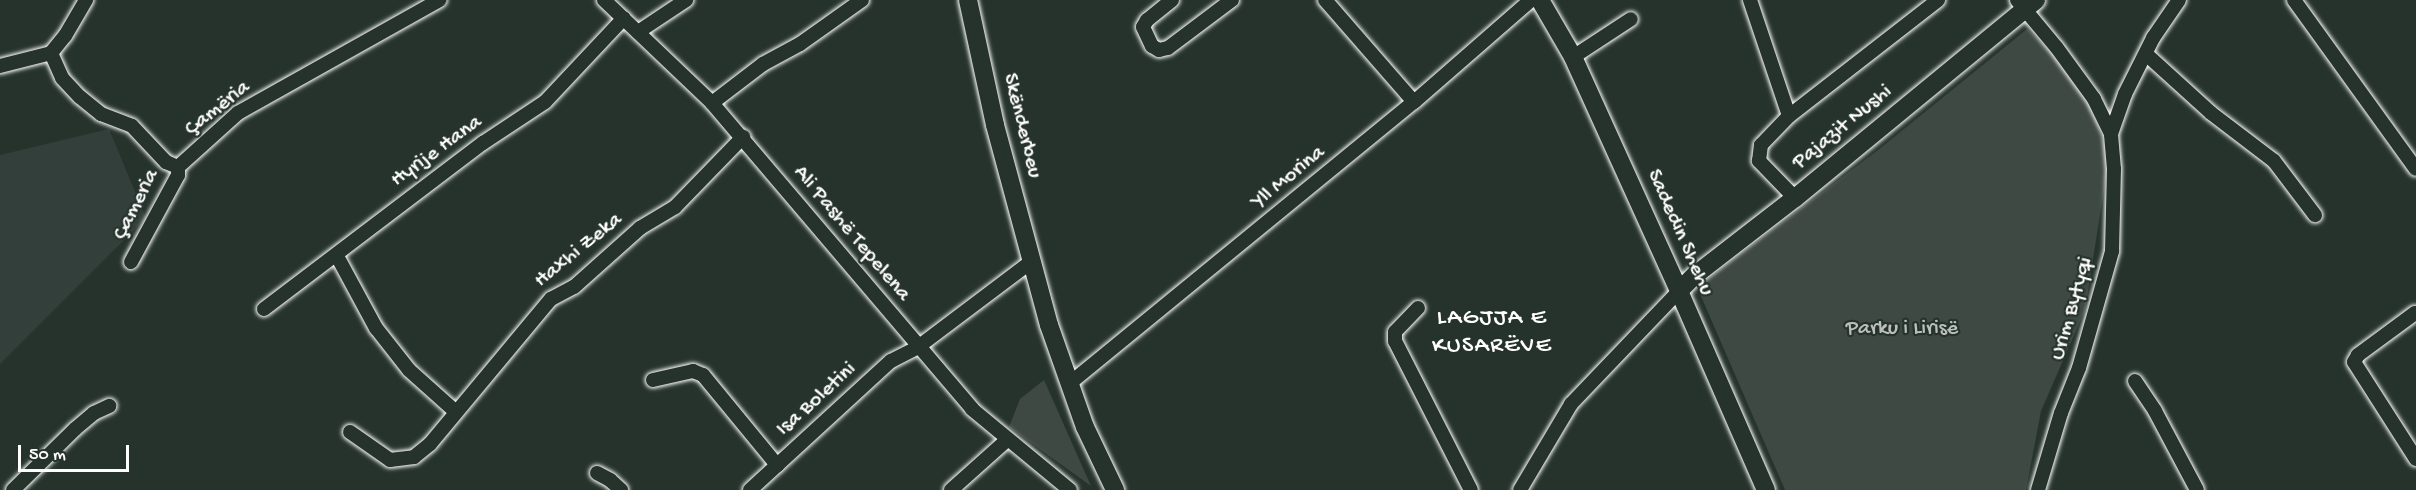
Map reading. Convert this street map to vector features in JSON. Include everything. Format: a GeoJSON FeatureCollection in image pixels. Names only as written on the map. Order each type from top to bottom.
{"type":"FeatureCollection","features":[{"type":"Feature","properties":{"kind":"street"},"geometry":{"type":"LineString","coordinates":[[0,66],[51,53],[65,36],[86,0]]}},
{"type":"Feature","properties":{"kind":"street","name":"Çamëria"},"geometry":{"type":"LineString","coordinates":[[51,53],[62,78],[80,97],[100,114],[132,126],[166,162],[178,167],[238,113],[440,0]]}},
{"type":"Feature","properties":{"kind":"street","name":"Ali Pashë Tepelena"},"geometry":{"type":"LineString","coordinates":[[604,0],[712,103],[972,409],[1070,490]]}},
{"type":"Feature","properties":{"kind":"street"},"geometry":{"type":"LineString","coordinates":[[638,32],[686,0]]}},
{"type":"Feature","properties":{"kind":"street"},"geometry":{"type":"LineString","coordinates":[[712,103],[763,64],[810,37],[862,0]]}},
{"type":"Feature","properties":{"kind":"street","name":"Skënderbeu"},"geometry":{"type":"LineString","coordinates":[[968,0],[995,125],[1031,262],[1069,384],[1085,427],[1116,490]]}},
{"type":"Feature","properties":{"kind":"street"},"geometry":{"type":"LineString","coordinates":[[1172,0],[1147,20],[1143,27],[1152,46],[1159,50],[1168,48],[1232,0]]}},
{"type":"Feature","properties":{"kind":"street"},"geometry":{"type":"LineString","coordinates":[[1324,0],[1414,102]]}},
{"type":"Feature","properties":{"kind":"street","name":"Yll Morina"},"geometry":{"type":"LineString","coordinates":[[1069,384],[1414,102],[1531,0]]}},
{"type":"Feature","properties":{"kind":"street","name":"Sadedin Shehu"},"geometry":{"type":"LineString","coordinates":[[1540,0],[1573,57],[1766,490]]}},
{"type":"Feature","properties":{"kind":"street"},"geometry":{"type":"LineString","coordinates":[[1750,0],[1789,116]]}},
{"type":"Feature","properties":{"kind":"street"},"geometry":{"type":"LineString","coordinates":[[1795,198],[1762,165],[1759,155],[1761,145],[1789,116],[1938,0]]}},
{"type":"Feature","properties":{"kind":"street","name":"Urim Bytyqi"},"geometry":{"type":"LineString","coordinates":[[2111,134],[2125,94],[2153,38],[2179,0]]}},
{"type":"Feature","properties":{"kind":"street","name":"Urim Bytyqi"},"geometry":{"type":"LineString","coordinates":[[2026,3],[2094,99],[2111,134],[2114,169],[2112,251],[2079,368],[2061,413],[2038,490]]}},
{"type":"Feature","properties":{"kind":"street","name":"Pajazit Nushi"},"geometry":{"type":"LineString","coordinates":[[1679,291],[1694,276],[1795,198],[2026,3]]}},
{"type":"Feature","properties":{"kind":"street"},"geometry":{"type":"LineString","coordinates":[[2301,3],[2416,169]]}},
{"type":"Feature","properties":{"kind":"street","name":"Hyrije Hana"},"geometry":{"type":"LineString","coordinates":[[264,309],[337,256],[483,143],[545,102],[624,18]]}},
{"type":"Feature","properties":{"kind":"street"},"geometry":{"type":"LineString","coordinates":[[1573,57],[1631,19]]}},
{"type":"Feature","properties":{"kind":"street"},"geometry":{"type":"LineString","coordinates":[[2146,54],[2211,112],[2274,161],[2315,215]]}},
{"type":"Feature","properties":{"kind":"street","name":"Haxhi Zeka"},"geometry":{"type":"LineString","coordinates":[[350,432],[390,460],[414,457],[430,444],[551,298],[574,287],[640,228],[675,207],[742,137]]}},
{"type":"Feature","properties":{"kind":"street","name":"Çameria"},"geometry":{"type":"LineString","coordinates":[[131,262],[178,175],[178,167]]}},
{"type":"Feature","properties":{"kind":"street"},"geometry":{"type":"LineString","coordinates":[[337,256],[376,328],[409,370],[456,412]]}},
{"type":"Feature","properties":{"kind":"street"},"geometry":{"type":"LineString","coordinates":[[918,347],[1031,262]]}},
{"type":"Feature","properties":{"kind":"street"},"geometry":{"type":"LineString","coordinates":[[1528,487],[1571,404],[1679,291]]}},
{"type":"Feature","properties":{"kind":"street"},"geometry":{"type":"LineString","coordinates":[[1418,308],[1395,332],[1395,341],[1471,490]]}},
{"type":"Feature","properties":{"kind":"street"},"geometry":{"type":"LineString","coordinates":[[2415,313],[2358,355],[2354,362],[2416,459]]}},
{"type":"Feature","properties":{"kind":"street","name":"Isa Boletini"},"geometry":{"type":"LineString","coordinates":[[750,490],[891,361],[918,347]]}},
{"type":"Feature","properties":{"kind":"street"},"geometry":{"type":"LineString","coordinates":[[653,380],[693,371],[703,375],[777,465]]}},
{"type":"Feature","properties":{"kind":"street"},"geometry":{"type":"LineString","coordinates":[[2135,381],[2156,411],[2197,490]]}},
{"type":"Feature","properties":{"kind":"street"},"geometry":{"type":"LineString","coordinates":[[13,490],[75,429],[109,406]]}},
{"type":"Feature","properties":{"kind":"street"},"geometry":{"type":"LineString","coordinates":[[951,490],[1007,440]]}},
{"type":"Feature","properties":{"kind":"street"},"geometry":{"type":"LineString","coordinates":[[597,473],[610,480],[621,490]]}},
{"type":"Feature","properties":{"kind":"shaded area"},"geometry":{"type":"Polygon","coordinates":[[[109,129],[146,218],[0,364],[0,155],[109,129]]]}},
{"type":"Feature","properties":{"kind":"green space","name":"Parku i Lirisë"},"geometry":{"type":"Polygon","coordinates":[[[2027,29],[2081,81],[2109,157],[2085,310],[2041,411],[2026,490],[1785,490],[1697,287],[1877,151],[2027,29]]]}},
{"type":"Feature","properties":{"kind":"green space"},"geometry":{"type":"Polygon","coordinates":[[[1044,380],[1091,486],[1009,427],[1020,399],[1044,380]]]}},
{"type":"Feature","properties":{"kind":"district","name":"LAGJJA E KUSARËVE"},"geometry":{"type":"Point","coordinates":[1492,333]}}]}
